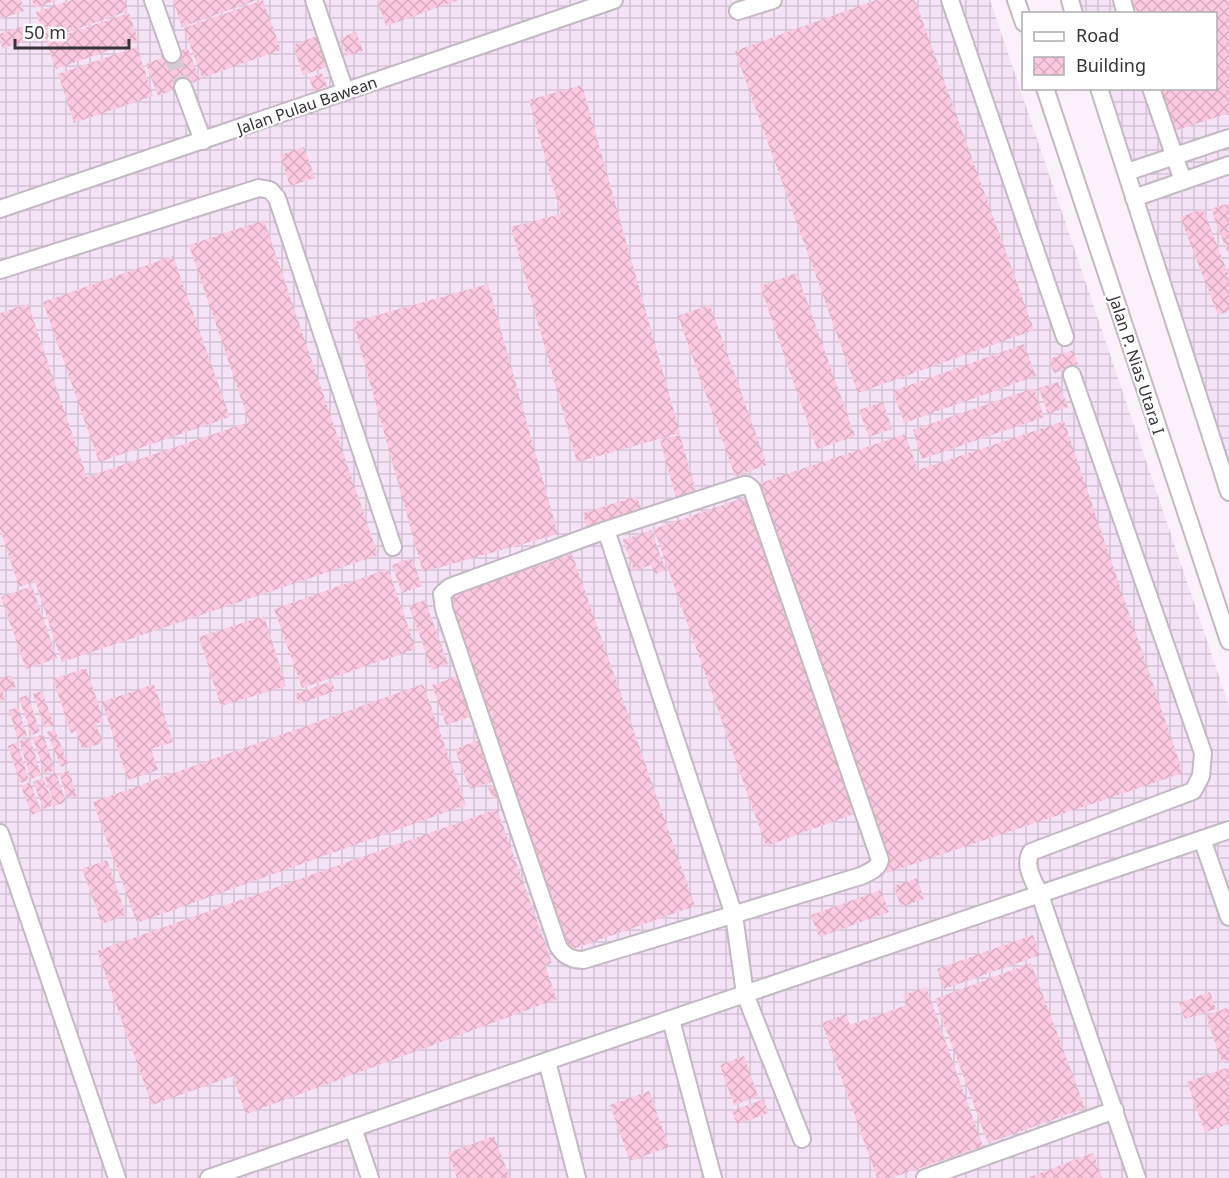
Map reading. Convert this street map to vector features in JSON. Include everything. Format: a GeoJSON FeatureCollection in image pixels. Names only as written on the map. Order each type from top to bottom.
{"type":"FeatureCollection","features":[{"type":"Feature","properties":{"kind":"street"},"geometry":{"type":"LineString","coordinates":[[153,0],[172,54]]}},
{"type":"Feature","properties":{"kind":"street"},"geometry":{"type":"LineString","coordinates":[[314,0],[345,91]]}},
{"type":"Feature","properties":{"kind":"street","name":"Jalan Pulau Bawean"},"geometry":{"type":"LineString","coordinates":[[0,209],[614,0]]}},
{"type":"Feature","properties":{"kind":"street"},"geometry":{"type":"LineString","coordinates":[[738,11],[773,0]]}},
{"type":"Feature","properties":{"kind":"street"},"geometry":{"type":"LineString","coordinates":[[950,0],[1065,337]]}},
{"type":"Feature","properties":{"kind":"street"},"geometry":{"type":"LineString","coordinates":[[1016,0],[1022,20]]}},
{"type":"Feature","properties":{"kind":"street"},"geometry":{"type":"LineString","coordinates":[[183,87],[203,141]]}},
{"type":"Feature","properties":{"kind":"street","name":"Jalan P. Nias Utara I"},"geometry":{"type":"LineString","coordinates":[[1046,90],[1229,641]]}},
{"type":"Feature","properties":{"kind":"street"},"geometry":{"type":"LineString","coordinates":[[1100,90],[1229,492]]}},
{"type":"Feature","properties":{"kind":"street"},"geometry":{"type":"LineString","coordinates":[[1152,90],[1183,181]]}},
{"type":"Feature","properties":{"kind":"street"},"geometry":{"type":"LineString","coordinates":[[1127,172],[1229,138]]}},
{"type":"Feature","properties":{"kind":"street"},"geometry":{"type":"LineString","coordinates":[[1134,198],[1229,165]]}},
{"type":"Feature","properties":{"kind":"street"},"geometry":{"type":"LineString","coordinates":[[0,270],[259,188],[270,190],[277,198],[393,547]]}},
{"type":"Feature","properties":{"kind":"street"},"geometry":{"type":"LineString","coordinates":[[1072,375],[1203,753],[1201,776],[1193,791],[1031,852],[1027,859],[1028,868],[1040,895],[1137,1178]]}},
{"type":"Feature","properties":{"kind":"street"},"geometry":{"type":"LineString","coordinates":[[744,485],[752,489],[880,860],[878,866],[861,876],[583,960],[574,960],[561,952],[444,609],[442,594],[450,588],[606,530],[744,485]]}},
{"type":"Feature","properties":{"kind":"street"},"geometry":{"type":"LineString","coordinates":[[606,530],[734,915],[745,994],[802,1138]]}},
{"type":"Feature","properties":{"kind":"street"},"geometry":{"type":"LineString","coordinates":[[209,1178],[547,1060],[1229,830]]}},
{"type":"Feature","properties":{"kind":"street"},"geometry":{"type":"LineString","coordinates":[[0,833],[117,1178]]}},
{"type":"Feature","properties":{"kind":"street"},"geometry":{"type":"LineString","coordinates":[[1202,839],[1229,917]]}},
{"type":"Feature","properties":{"kind":"street"},"geometry":{"type":"LineString","coordinates":[[671,1020],[713,1178]]}},
{"type":"Feature","properties":{"kind":"street"},"geometry":{"type":"LineString","coordinates":[[547,1060],[577,1178]]}},
{"type":"Feature","properties":{"kind":"street"},"geometry":{"type":"LineString","coordinates":[[925,1178],[1115,1110]]}},
{"type":"Feature","properties":{"kind":"street"},"geometry":{"type":"LineString","coordinates":[[353,1128],[370,1178]]}},
{"type":"Feature","properties":{"kind":"shaded area"},"geometry":{"type":"Polygon","coordinates":[[[0,0],[990,0],[1229,706],[1229,1178],[0,1178],[0,0]]]}},
{"type":"Feature","properties":{"kind":"shaded area"},"geometry":{"type":"Polygon","coordinates":[[[1077,0],[1229,0],[1229,463],[1106,90],[1217,90],[1217,12],[1081,12],[1077,0]]]}},
{"type":"Feature","properties":{"kind":"building"},"geometry":{"type":"Polygon","coordinates":[[[0,0],[21,0],[24,11],[0,19],[0,0]]]}},
{"type":"Feature","properties":{"kind":"building"},"geometry":{"type":"Polygon","coordinates":[[[32,0],[57,0],[35,8],[32,0]]]}},
{"type":"Feature","properties":{"kind":"building"},"geometry":{"type":"Polygon","coordinates":[[[72,0],[124,0],[128,11],[46,40],[36,12],[72,0]]]}},
{"type":"Feature","properties":{"kind":"building"},"geometry":{"type":"Polygon","coordinates":[[[173,0],[257,0],[182,27],[173,0]]]}},
{"type":"Feature","properties":{"kind":"building"},"geometry":{"type":"Polygon","coordinates":[[[263,0],[281,50],[202,78],[184,28],[263,0]]]}},
{"type":"Feature","properties":{"kind":"building"},"geometry":{"type":"Polygon","coordinates":[[[323,0],[345,59],[337,61],[317,2],[323,0]]]}},
{"type":"Feature","properties":{"kind":"building"},"geometry":{"type":"Polygon","coordinates":[[[377,0],[458,0],[386,26],[377,0]]]}},
{"type":"Feature","properties":{"kind":"building"},"geometry":{"type":"Polygon","coordinates":[[[876,0],[915,0],[1034,330],[858,393],[735,51],[876,0]]]}},
{"type":"Feature","properties":{"kind":"building"},"geometry":{"type":"Polygon","coordinates":[[[1133,0],[1229,0],[1229,113],[1174,131],[1162,90],[1217,90],[1217,12],[1136,12],[1133,0]]]}},
{"type":"Feature","properties":{"kind":"building"},"geometry":{"type":"Polygon","coordinates":[[[129,13],[138,40],[56,69],[46,41],[129,13]]]}},
{"type":"Feature","properties":{"kind":"building"},"geometry":{"type":"Polygon","coordinates":[[[28,25],[33,38],[2,49],[0,34],[28,25]]]}},
{"type":"Feature","properties":{"kind":"building"},"geometry":{"type":"Polygon","coordinates":[[[356,32],[363,51],[347,56],[340,38],[356,32]]]}},
{"type":"Feature","properties":{"kind":"building"},"geometry":{"type":"Polygon","coordinates":[[[317,36],[327,67],[303,75],[293,45],[317,36]]]}},
{"type":"Feature","properties":{"kind":"building"},"geometry":{"type":"Polygon","coordinates":[[[137,47],[153,96],[74,123],[58,74],[137,47]]]}},
{"type":"Feature","properties":{"kind":"building"},"geometry":{"type":"Polygon","coordinates":[[[188,48],[200,80],[158,96],[146,64],[188,48]]]}},
{"type":"Feature","properties":{"kind":"building"},"geometry":{"type":"Polygon","coordinates":[[[322,73],[327,86],[314,91],[309,78],[322,73]]]}},
{"type":"Feature","properties":{"kind":"building"},"geometry":{"type":"Polygon","coordinates":[[[582,85],[680,433],[577,462],[511,227],[561,214],[529,100],[582,85]]]}},
{"type":"Feature","properties":{"kind":"building"},"geometry":{"type":"Polygon","coordinates":[[[304,147],[315,178],[290,186],[280,155],[304,147]]]}},
{"type":"Feature","properties":{"kind":"building"},"geometry":{"type":"Polygon","coordinates":[[[1229,203],[1229,256],[1211,209],[1229,203]]]}},
{"type":"Feature","properties":{"kind":"building"},"geometry":{"type":"Polygon","coordinates":[[[1203,209],[1229,276],[1229,311],[1218,315],[1180,217],[1203,209]]]}},
{"type":"Feature","properties":{"kind":"building"},"geometry":{"type":"Polygon","coordinates":[[[264,220],[378,555],[62,662],[35,581],[19,587],[0,529],[0,313],[28,304],[87,477],[249,422],[189,245],[264,220]]]}},
{"type":"Feature","properties":{"kind":"building"},"geometry":{"type":"Polygon","coordinates":[[[173,256],[230,417],[99,462],[43,302],[173,256]]]}},
{"type":"Feature","properties":{"kind":"building"},"geometry":{"type":"Polygon","coordinates":[[[797,273],[855,436],[817,449],[760,286],[797,273]]]}},
{"type":"Feature","properties":{"kind":"building"},"geometry":{"type":"Polygon","coordinates":[[[488,284],[558,534],[423,572],[353,322],[488,284]]]}},
{"type":"Feature","properties":{"kind":"building"},"geometry":{"type":"Polygon","coordinates":[[[710,305],[767,465],[735,476],[678,316],[710,305]]]}},
{"type":"Feature","properties":{"kind":"building"},"geometry":{"type":"Polygon","coordinates":[[[1024,344],[1036,376],[904,423],[893,391],[1024,344]]]}},
{"type":"Feature","properties":{"kind":"building"},"geometry":{"type":"Polygon","coordinates":[[[1073,350],[1078,364],[1054,373],[1049,359],[1073,350]]]}},
{"type":"Feature","properties":{"kind":"building"},"geometry":{"type":"Polygon","coordinates":[[[1058,382],[1068,407],[1048,414],[1039,388],[1058,382]]]}},
{"type":"Feature","properties":{"kind":"building"},"geometry":{"type":"Polygon","coordinates":[[[1034,388],[1044,417],[922,459],[913,430],[1034,388]]]}},
{"type":"Feature","properties":{"kind":"building"},"geometry":{"type":"Polygon","coordinates":[[[883,402],[892,429],[869,437],[859,410],[883,402]]]}},
{"type":"Feature","properties":{"kind":"building"},"geometry":{"type":"Polygon","coordinates":[[[1064,421],[1183,773],[887,873],[755,485],[905,434],[918,470],[1064,421]]]}},
{"type":"Feature","properties":{"kind":"building"},"geometry":{"type":"Polygon","coordinates":[[[680,435],[697,495],[677,501],[660,440],[680,435]]]}},
{"type":"Feature","properties":{"kind":"building"},"geometry":{"type":"Polygon","coordinates":[[[637,496],[643,515],[588,532],[583,513],[637,496]]]}},
{"type":"Feature","properties":{"kind":"building"},"geometry":{"type":"Polygon","coordinates":[[[746,497],[857,813],[766,846],[654,529],[746,497]]]}},
{"type":"Feature","properties":{"kind":"building"},"geometry":{"type":"Polygon","coordinates":[[[651,530],[666,570],[655,574],[651,565],[634,571],[623,540],[651,530]]]}},
{"type":"Feature","properties":{"kind":"building"},"geometry":{"type":"Polygon","coordinates":[[[572,554],[695,906],[570,950],[447,598],[572,554]]]}},
{"type":"Feature","properties":{"kind":"building"},"geometry":{"type":"Polygon","coordinates":[[[412,558],[422,586],[402,593],[392,565],[412,558]]]}},
{"type":"Feature","properties":{"kind":"building"},"geometry":{"type":"Polygon","coordinates":[[[388,569],[416,649],[302,688],[274,609],[388,569]]]}},
{"type":"Feature","properties":{"kind":"building"},"geometry":{"type":"Polygon","coordinates":[[[32,586],[57,658],[26,669],[1,597],[32,586]]]}},
{"type":"Feature","properties":{"kind":"building"},"geometry":{"type":"Polygon","coordinates":[[[425,600],[448,664],[432,670],[409,606],[425,600]]]}},
{"type":"Feature","properties":{"kind":"building"},"geometry":{"type":"Polygon","coordinates":[[[264,616],[286,686],[221,706],[199,637],[264,616]]]}},
{"type":"Feature","properties":{"kind":"building"},"geometry":{"type":"Polygon","coordinates":[[[86,668],[104,721],[96,724],[103,743],[82,749],[76,731],[71,733],[53,679],[86,668]]]}},
{"type":"Feature","properties":{"kind":"building"},"geometry":{"type":"Polygon","coordinates":[[[11,675],[16,687],[3,692],[6,699],[0,701],[0,679],[11,675]]]}},
{"type":"Feature","properties":{"kind":"building"},"geometry":{"type":"Polygon","coordinates":[[[458,676],[472,716],[446,725],[432,685],[458,676]]]}},
{"type":"Feature","properties":{"kind":"building"},"geometry":{"type":"Polygon","coordinates":[[[332,681],[335,691],[299,704],[295,694],[332,681]]]}},
{"type":"Feature","properties":{"kind":"building"},"geometry":{"type":"Polygon","coordinates":[[[154,684],[173,742],[151,749],[158,770],[128,780],[102,702],[154,684]]]}},
{"type":"Feature","properties":{"kind":"building"},"geometry":{"type":"Polygon","coordinates":[[[423,684],[466,805],[137,923],[93,802],[423,684]]]}},
{"type":"Feature","properties":{"kind":"building"},"geometry":{"type":"Polygon","coordinates":[[[42,691],[54,725],[45,728],[33,694],[42,691]]]}},
{"type":"Feature","properties":{"kind":"building"},"geometry":{"type":"Polygon","coordinates":[[[28,695],[40,732],[32,735],[19,698],[28,695]]]}},
{"type":"Feature","properties":{"kind":"building"},"geometry":{"type":"Polygon","coordinates":[[[18,707],[27,736],[18,739],[9,710],[18,707]]]}},
{"type":"Feature","properties":{"kind":"building"},"geometry":{"type":"Polygon","coordinates":[[[55,730],[68,764],[61,767],[47,732],[55,730]]]}},
{"type":"Feature","properties":{"kind":"building"},"geometry":{"type":"Polygon","coordinates":[[[43,734],[55,770],[45,774],[33,738],[43,734]]]}},
{"type":"Feature","properties":{"kind":"building"},"geometry":{"type":"Polygon","coordinates":[[[30,738],[41,775],[31,779],[19,741],[30,738]]]}},
{"type":"Feature","properties":{"kind":"building"},"geometry":{"type":"Polygon","coordinates":[[[482,739],[497,780],[470,789],[455,749],[482,739]]]}},
{"type":"Feature","properties":{"kind":"building"},"geometry":{"type":"Polygon","coordinates":[[[17,742],[29,780],[20,783],[8,746],[17,742]]]}},
{"type":"Feature","properties":{"kind":"building"},"geometry":{"type":"Polygon","coordinates":[[[69,771],[77,796],[68,799],[59,774],[69,771]]]}},
{"type":"Feature","properties":{"kind":"building"},"geometry":{"type":"Polygon","coordinates":[[[56,773],[66,802],[55,806],[45,777],[56,773]]]}},
{"type":"Feature","properties":{"kind":"building"},"geometry":{"type":"Polygon","coordinates":[[[43,778],[54,805],[44,809],[33,782],[43,778]]]}},
{"type":"Feature","properties":{"kind":"building"},"geometry":{"type":"Polygon","coordinates":[[[30,782],[41,811],[32,815],[21,786],[30,782]]]}},
{"type":"Feature","properties":{"kind":"building"},"geometry":{"type":"Polygon","coordinates":[[[500,783],[504,795],[493,799],[488,787],[500,783]]]}},
{"type":"Feature","properties":{"kind":"building"},"geometry":{"type":"Polygon","coordinates":[[[497,809],[552,963],[545,966],[557,999],[246,1114],[233,1076],[152,1105],[97,951],[497,809]]]}},
{"type":"Feature","properties":{"kind":"building"},"geometry":{"type":"Polygon","coordinates":[[[107,860],[126,915],[102,924],[82,869],[107,860]]]}},
{"type":"Feature","properties":{"kind":"building"},"geometry":{"type":"Polygon","coordinates":[[[917,878],[924,899],[901,907],[894,886],[917,878]]]}},
{"type":"Feature","properties":{"kind":"building"},"geometry":{"type":"Polygon","coordinates":[[[881,890],[889,912],[819,937],[811,915],[881,890]]]}},
{"type":"Feature","properties":{"kind":"building"},"geometry":{"type":"Polygon","coordinates":[[[1033,935],[1040,955],[944,989],[937,969],[1033,935]]]}},
{"type":"Feature","properties":{"kind":"building"},"geometry":{"type":"Polygon","coordinates":[[[1031,963],[1085,1108],[988,1143],[935,999],[1031,963]]]}},
{"type":"Feature","properties":{"kind":"building"},"geometry":{"type":"Polygon","coordinates":[[[926,987],[983,1146],[891,1178],[877,1178],[822,1023],[846,1014],[850,1025],[907,1005],[903,995],[926,987]]]}},
{"type":"Feature","properties":{"kind":"building"},"geometry":{"type":"Polygon","coordinates":[[[1210,992],[1216,1009],[1185,1019],[1179,1003],[1210,992]]]}},
{"type":"Feature","properties":{"kind":"building"},"geometry":{"type":"Polygon","coordinates":[[[1229,1007],[1229,1060],[1222,1063],[1206,1016],[1229,1007]]]}},
{"type":"Feature","properties":{"kind":"building"},"geometry":{"type":"Polygon","coordinates":[[[744,1056],[758,1096],[734,1105],[720,1065],[744,1056]]]}},
{"type":"Feature","properties":{"kind":"building"},"geometry":{"type":"Polygon","coordinates":[[[1229,1067],[1229,1124],[1205,1132],[1187,1082],[1229,1067]]]}},
{"type":"Feature","properties":{"kind":"building"},"geometry":{"type":"Polygon","coordinates":[[[649,1091],[669,1147],[630,1161],[610,1105],[649,1091]]]}},
{"type":"Feature","properties":{"kind":"building"},"geometry":{"type":"Polygon","coordinates":[[[764,1099],[768,1113],[737,1124],[732,1111],[764,1099]]]}},
{"type":"Feature","properties":{"kind":"building"},"geometry":{"type":"Polygon","coordinates":[[[494,1136],[510,1178],[457,1178],[448,1153],[494,1136]]]}},
{"type":"Feature","properties":{"kind":"building"},"geometry":{"type":"Polygon","coordinates":[[[1093,1153],[1102,1178],[1027,1178],[1093,1153]]]}},
{"type":"Feature","properties":{"kind":"tunnel"},"geometry":{"type":"LineString","coordinates":[[172,54],[183,87]]}}]}
